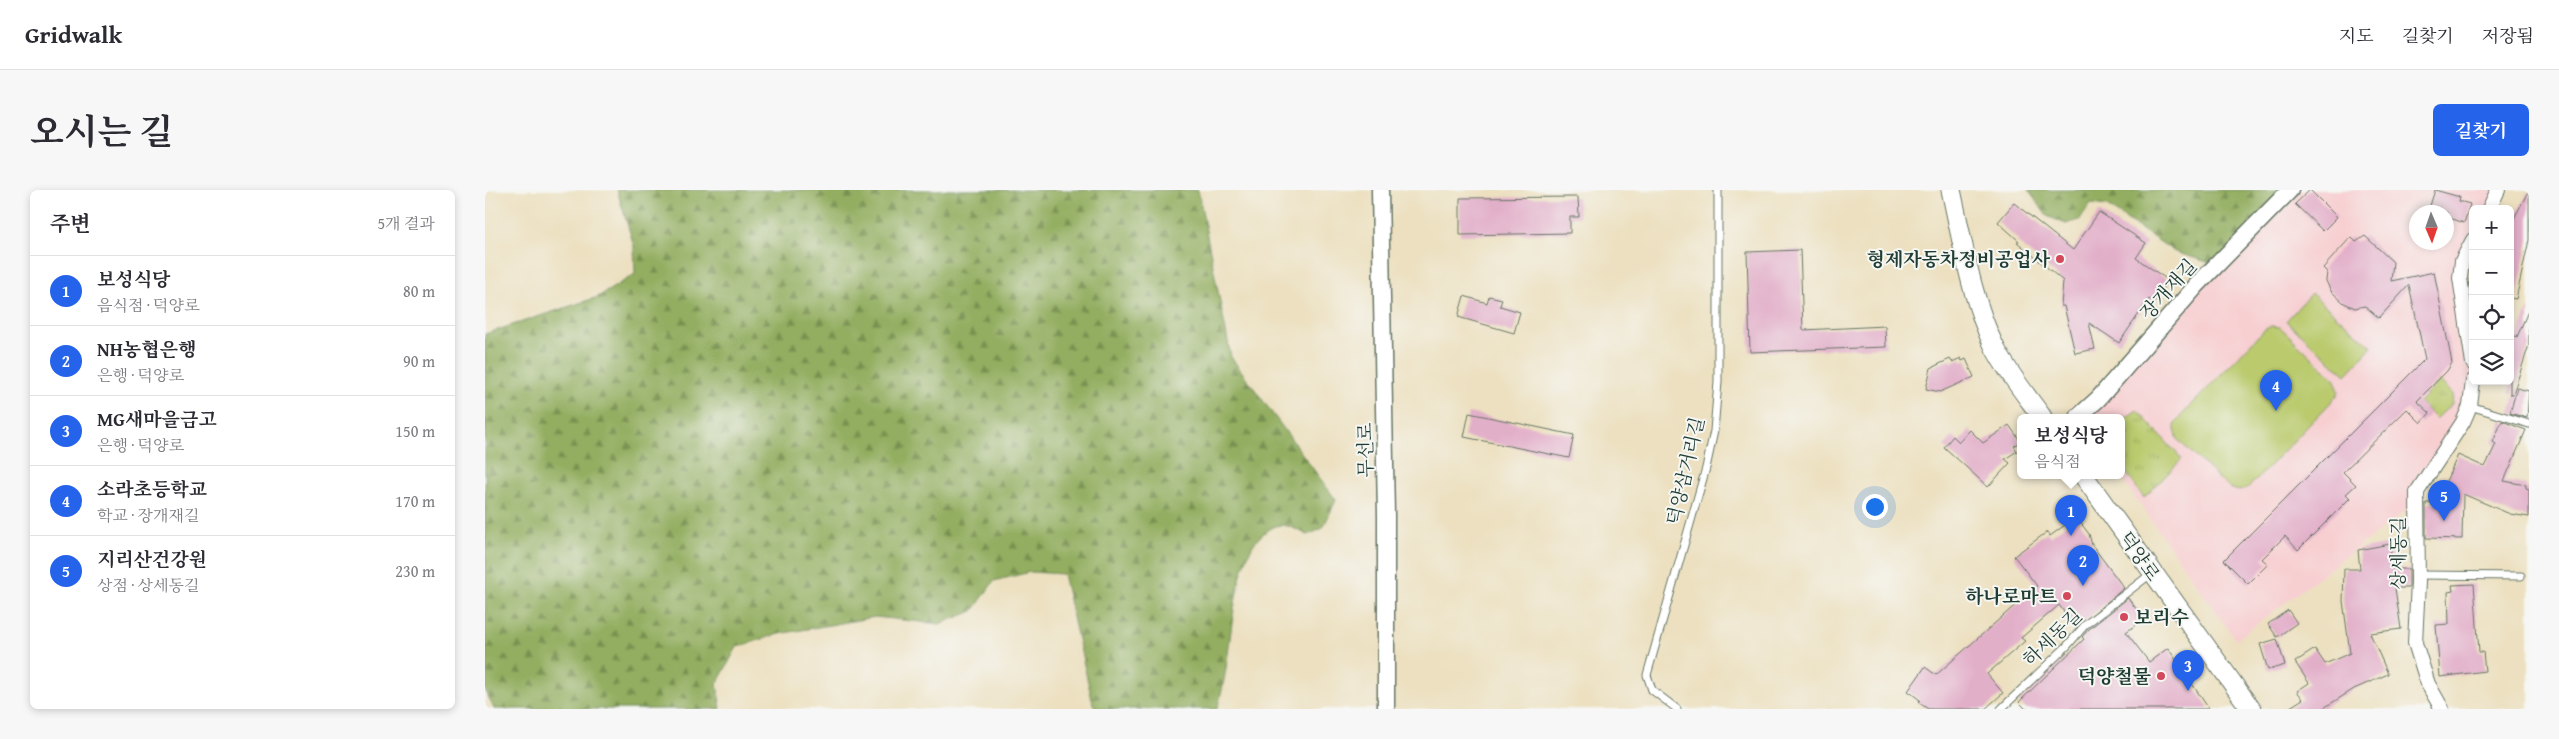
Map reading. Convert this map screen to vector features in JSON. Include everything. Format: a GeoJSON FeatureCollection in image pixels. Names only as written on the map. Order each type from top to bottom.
{"type":"FeatureCollection","features":[{"type":"Feature","properties":{"kind":"main road"},"geometry":{"type":"LineString","coordinates":[[1951,190],[1972,286],[1988,333],[2002,361],[2040,414]]}},
{"type":"Feature","properties":{"kind":"main road","name":"덕양로"},"geometry":{"type":"LineString","coordinates":[[2086,479],[2251,709]]}},
{"type":"Feature","properties":{"kind":"street","name":"무선로"},"geometry":{"type":"LineString","coordinates":[[1380,190],[1386,515],[1386,709]]}},
{"type":"Feature","properties":{"kind":"street","name":"장개재길"},"geometry":{"type":"LineString","coordinates":[[2081,414],[2098,399],[2197,285],[2290,190]]}},
{"type":"Feature","properties":{"kind":"street"},"geometry":{"type":"LineString","coordinates":[[2491,205],[2498,190]]}},
{"type":"Feature","properties":{"kind":"street"},"geometry":{"type":"LineString","coordinates":[[2469,248],[2462,261],[2461,286],[2469,340]]}},
{"type":"Feature","properties":{"kind":"street","name":"상세동길"},"geometry":{"type":"LineString","coordinates":[[2442,709],[2427,684],[2417,654],[2415,623],[2418,575],[2417,492],[2463,422],[2470,406],[2473,385]]}},
{"type":"Feature","properties":{"kind":"lane","name":"덕양삼거리길"},"geometry":{"type":"LineString","coordinates":[[1677,709],[1652,690],[1647,679],[1707,468],[1714,431],[1718,382],[1718,190]]}},
{"type":"Feature","properties":{"kind":"lane"},"geometry":{"type":"LineString","coordinates":[[2470,406],[2529,424]]}},
{"type":"Feature","properties":{"kind":"lane","name":"하세동길"},"geometry":{"type":"LineString","coordinates":[[2001,709],[2067,646],[2085,625],[2152,573]]}},
{"type":"Feature","properties":{"kind":"lane"},"geometry":{"type":"LineString","coordinates":[[2418,575],[2521,576]]}},
{"type":"Feature","properties":{"kind":"shaded area"},"geometry":{"type":"Polygon","coordinates":[[[2290,190],[2498,190],[2491,205],[2469,205],[2469,248],[2465,255],[2469,309],[2469,385],[2471,385],[2470,406],[2416,503],[2236,640],[2122,479],[2125,479],[2125,414],[2081,414],[2290,190]]]}},
{"type":"Feature","properties":{"kind":"green space"},"geometry":{"type":"Polygon","coordinates":[[[617,190],[1198,190],[1231,357],[1336,500],[1323,528],[1308,535],[1279,525],[1264,533],[1253,545],[1238,586],[1226,669],[1217,709],[1097,709],[1093,704],[1063,574],[1030,572],[994,581],[973,611],[940,624],[875,617],[779,634],[737,647],[717,684],[721,709],[494,709],[485,689],[485,334],[598,297],[635,274],[634,246],[617,190]]]}},
{"type":"Feature","properties":{"kind":"green space"},"geometry":{"type":"Polygon","coordinates":[[[2028,190],[2290,190],[2217,265],[2175,252],[2107,206],[2091,204],[2080,220],[2066,224],[2047,216],[2028,190]]]}},
{"type":"Feature","properties":{"kind":"green space"},"geometry":{"type":"Polygon","coordinates":[[[2311,293],[2372,347],[2346,375],[2286,321],[2311,293]]]}},
{"type":"Feature","properties":{"kind":"green space"},"geometry":{"type":"Polygon","coordinates":[[[2271,326],[2280,327],[2334,378],[2339,391],[2336,397],[2249,487],[2239,491],[2229,488],[2178,440],[2174,426],[2177,420],[2264,330],[2271,326]]]}},
{"type":"Feature","properties":{"kind":"green space"},"geometry":{"type":"Polygon","coordinates":[[[2440,381],[2453,394],[2452,404],[2436,419],[2419,402],[2440,381]]]}},
{"type":"Feature","properties":{"kind":"green space"},"geometry":{"type":"Polygon","coordinates":[[[2137,410],[2182,459],[2144,498],[2125,472],[2125,418],[2137,410]]]}},
{"type":"Feature","properties":{"kind":"building"},"geometry":{"type":"Polygon","coordinates":[[[2310,190],[2337,217],[2323,231],[2295,204],[2310,190]]]}},
{"type":"Feature","properties":{"kind":"building"},"geometry":{"type":"Polygon","coordinates":[[[2435,190],[2460,197],[2459,201],[2470,204],[2464,223],[2454,219],[2454,205],[2430,205],[2435,190]]]}},
{"type":"Feature","properties":{"kind":"building"},"geometry":{"type":"Polygon","coordinates":[[[2529,190],[2529,240],[2516,299],[2514,299],[2514,218],[2529,190]]]}},
{"type":"Feature","properties":{"kind":"building"},"geometry":{"type":"Polygon","coordinates":[[[1578,197],[1579,217],[1570,217],[1570,233],[1460,235],[1460,198],[1578,197]]]}},
{"type":"Feature","properties":{"kind":"building"},"geometry":{"type":"Polygon","coordinates":[[[2014,203],[2073,250],[2099,212],[2146,243],[2136,258],[2168,280],[2154,302],[2149,299],[2119,343],[2089,323],[2095,349],[2075,353],[2064,306],[2061,306],[2063,281],[2017,242],[2019,241],[1998,222],[2014,203]]]}},
{"type":"Feature","properties":{"kind":"building"},"geometry":{"type":"Polygon","coordinates":[[[2365,236],[2393,262],[2391,281],[2434,272],[2452,363],[2447,371],[2417,401],[2430,413],[2421,423],[2407,409],[2343,472],[2356,485],[2346,494],[2350,498],[2298,550],[2285,536],[2262,559],[2268,564],[2248,584],[2224,560],[2425,359],[2409,285],[2379,318],[2365,306],[2355,308],[2344,303],[2331,291],[2326,281],[2327,272],[2323,268],[2351,237],[2356,242],[2365,236]]]}},
{"type":"Feature","properties":{"kind":"building"},"geometry":{"type":"Polygon","coordinates":[[[1800,250],[1803,330],[1885,326],[1886,347],[1750,352],[1747,252],[1800,250]]]}},
{"type":"Feature","properties":{"kind":"building"},"geometry":{"type":"Polygon","coordinates":[[[1464,296],[1487,303],[1489,296],[1502,299],[1500,306],[1520,312],[1514,333],[1458,317],[1464,296]]]}},
{"type":"Feature","properties":{"kind":"building"},"geometry":{"type":"Polygon","coordinates":[[[2529,309],[2529,345],[2513,394],[2510,394],[2510,385],[2514,385],[2514,336],[2517,337],[2529,309]]]}},
{"type":"Feature","properties":{"kind":"building"},"geometry":{"type":"Polygon","coordinates":[[[1961,358],[1962,361],[1966,359],[1974,377],[1940,392],[1926,389],[1931,368],[1950,359],[1952,362],[1961,358]]]}},
{"type":"Feature","properties":{"kind":"building"},"geometry":{"type":"Polygon","coordinates":[[[2517,388],[2529,391],[2527,418],[2510,413],[2517,388]]]}},
{"type":"Feature","properties":{"kind":"building"},"geometry":{"type":"Polygon","coordinates":[[[1469,413],[1574,435],[1569,458],[1464,437],[1469,413]]]}},
{"type":"Feature","properties":{"kind":"building"},"geometry":{"type":"Polygon","coordinates":[[[2502,421],[2526,430],[2504,481],[2526,485],[2526,488],[2529,489],[2529,517],[2510,514],[2463,494],[2462,539],[2426,538],[2426,503],[2436,503],[2458,455],[2485,467],[2496,444],[2493,442],[2502,421]]]}},
{"type":"Feature","properties":{"kind":"building"},"geometry":{"type":"Polygon","coordinates":[[[2009,425],[2017,436],[2017,444],[2014,446],[2017,451],[2005,459],[2010,463],[1988,487],[1944,447],[1953,436],[1959,442],[1970,430],[1983,443],[2009,425]]]}},
{"type":"Feature","properties":{"kind":"building"},"geometry":{"type":"Polygon","coordinates":[[[2076,517],[2089,534],[2092,545],[2124,588],[2076,628],[2059,605],[2021,638],[2025,641],[1987,674],[2003,693],[1985,709],[1928,709],[1918,702],[1920,700],[1908,691],[1925,667],[1936,675],[2037,586],[2014,556],[2047,532],[2050,536],[2076,517]]]}},
{"type":"Feature","properties":{"kind":"building"},"geometry":{"type":"Polygon","coordinates":[[[2390,544],[2392,569],[2409,569],[2409,588],[2395,588],[2401,629],[2370,633],[2388,674],[2354,689],[2322,709],[2287,709],[2303,699],[2297,691],[2309,683],[2295,662],[2315,649],[2325,664],[2350,653],[2343,601],[2344,569],[2360,569],[2358,550],[2390,544]]]}},
{"type":"Feature","properties":{"kind":"building"},"geometry":{"type":"Polygon","coordinates":[[[2474,584],[2479,652],[2483,652],[2485,671],[2440,677],[2436,625],[2449,624],[2448,592],[2453,591],[2452,585],[2474,584]]]}},
{"type":"Feature","properties":{"kind":"building"},"geometry":{"type":"Polygon","coordinates":[[[2128,598],[2144,619],[2126,632],[2149,662],[2168,648],[2209,709],[2026,709],[2019,702],[2084,639],[2082,637],[2089,629],[2128,598]]]}},
{"type":"Feature","properties":{"kind":"building"},"geometry":{"type":"Polygon","coordinates":[[[2288,610],[2297,623],[2277,637],[2268,624],[2288,610]]]}},
{"type":"Feature","properties":{"kind":"building"},"geometry":{"type":"Polygon","coordinates":[[[2277,639],[2285,665],[2268,670],[2260,644],[2277,639]]]}},
{"type":"Feature","properties":{"kind":"place","name":"형제자동차정비공업사"},"geometry":{"type":"Point","coordinates":[2060,259]}},
{"type":"Feature","properties":{"kind":"place","name":"소라초등학교"},"geometry":{"type":"Point","coordinates":[2276,411]}},
{"type":"Feature","properties":{"kind":"place","name":"지리산건강원"},"geometry":{"type":"Point","coordinates":[2444,521]}},
{"type":"Feature","properties":{"kind":"place","name":"보성식당"},"geometry":{"type":"Point","coordinates":[2071,536]}},
{"type":"Feature","properties":{"kind":"place","name":"NH농협은행"},"geometry":{"type":"Point","coordinates":[2083,586]}},
{"type":"Feature","properties":{"kind":"place","name":"하나로마트"},"geometry":{"type":"Point","coordinates":[2067,596]}},
{"type":"Feature","properties":{"kind":"place","name":"보리수"},"geometry":{"type":"Point","coordinates":[2124,617]}},
{"type":"Feature","properties":{"kind":"place","name":"덕양철물"},"geometry":{"type":"Point","coordinates":[2161,676]}},
{"type":"Feature","properties":{"kind":"place","name":"MG새마을금고"},"geometry":{"type":"Point","coordinates":[2188,691]}}]}
